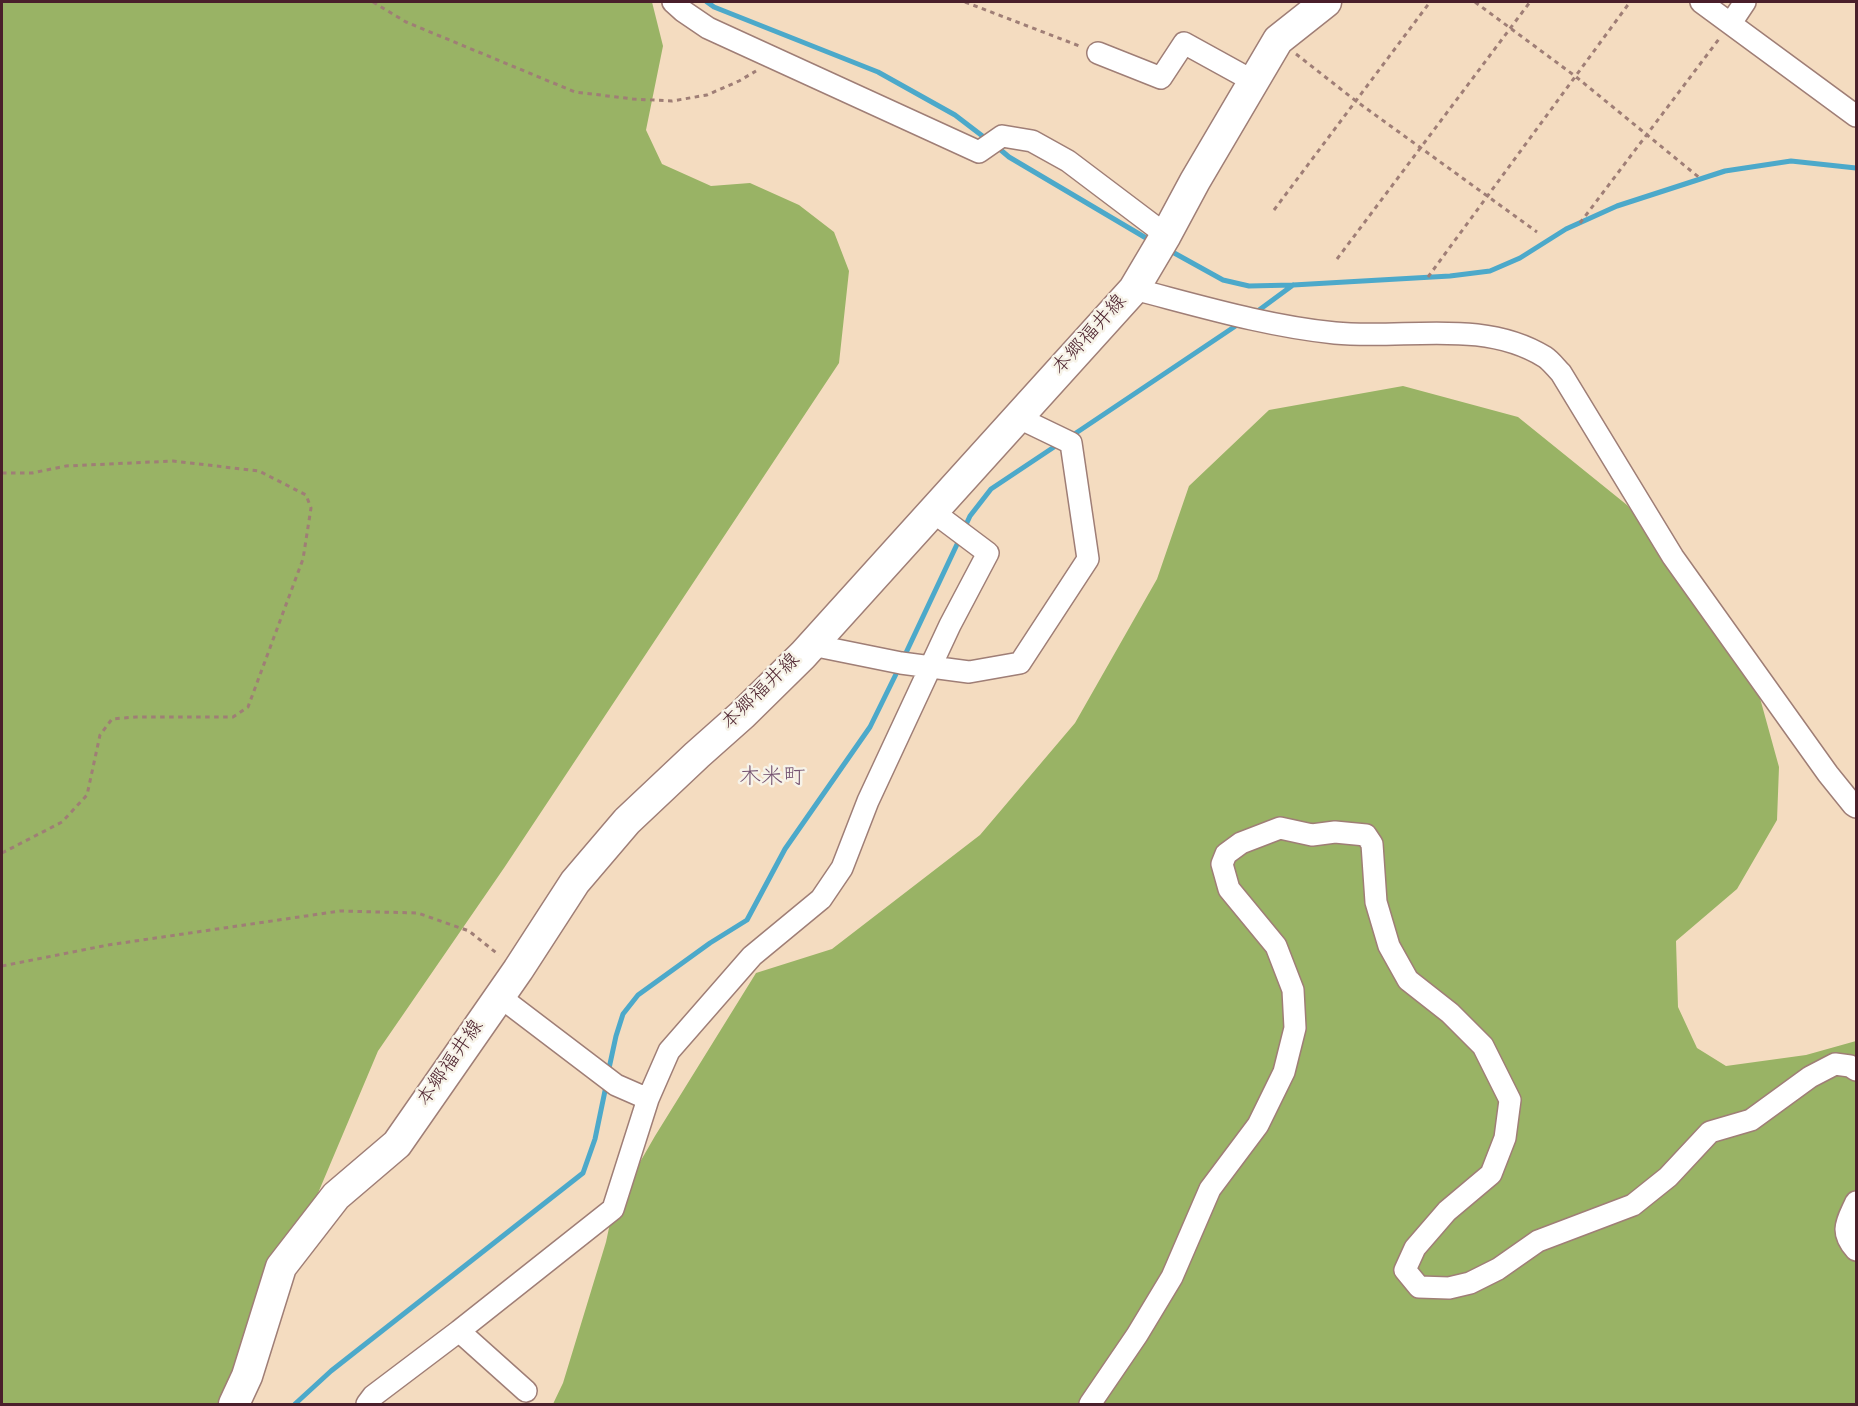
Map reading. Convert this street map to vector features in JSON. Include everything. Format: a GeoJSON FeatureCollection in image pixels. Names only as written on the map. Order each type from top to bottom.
{"type":"FeatureCollection","features":[{"type":"Feature","properties":{"kind":"main road","name":"本郷福井線"},"geometry":{"type":"LineString","coordinates":[[234,1404],[247,1376],[281,1267],[336,1196],[397,1144],[518,970],[575,882],[627,821],[742,716],[812,645],[1134,289],[1278,40],[1326,2]]}},
{"type":"Feature","properties":{"kind":"street"},"geometry":{"type":"LineString","coordinates":[[674,2],[708,28],[979,152],[1002,136],[1032,141],[1068,160],[1166,235]]}},
{"type":"Feature","properties":{"kind":"street"},"geometry":{"type":"LineString","coordinates":[[1701,2],[1857,116]]}},
{"type":"Feature","properties":{"kind":"street"},"geometry":{"type":"LineString","coordinates":[[1731,23],[1745,2]]}},
{"type":"Feature","properties":{"kind":"street"},"geometry":{"type":"LineString","coordinates":[[1098,54],[1161,78],[1185,43],[1253,81]]}},
{"type":"Feature","properties":{"kind":"street"},"geometry":{"type":"LineString","coordinates":[[1134,289],[1276,324],[1336,333],[1454,333],[1501,338],[1546,358],[1561,373],[1673,557],[1828,774],[1857,807]]}},
{"type":"Feature","properties":{"kind":"street"},"geometry":{"type":"LineString","coordinates":[[812,645],[902,663],[969,672],[1020,663],[1088,559],[1071,443],[1017,417]]}},
{"type":"Feature","properties":{"kind":"street"},"geometry":{"type":"LineString","coordinates":[[367,1404],[373,1396],[459,1332],[613,1209],[648,1099],[669,1051],[752,956],[821,898],[842,868],[868,801],[950,625],[988,553],[932,511]]}},
{"type":"Feature","properties":{"kind":"street"},"geometry":{"type":"LineString","coordinates":[[1090,1404],[1137,1335],[1172,1277],[1210,1189],[1258,1125],[1284,1072],[1295,1028],[1293,990],[1276,946],[1230,889],[1222,864],[1226,854],[1241,843],[1280,828],[1312,835],[1335,832],[1366,835],[1372,844],[1376,902],[1389,946],[1408,980],[1450,1014],[1483,1046],[1510,1100],[1505,1138],[1491,1174],[1447,1211],[1414,1248],[1405,1270],[1419,1287],[1449,1288],[1470,1283],[1498,1269],[1538,1241],[1634,1205],[1668,1177],[1710,1132],[1750,1120],[1810,1077],[1835,1064],[1850,1066],[1857,1070]]}},
{"type":"Feature","properties":{"kind":"street"},"geometry":{"type":"LineString","coordinates":[[499,996],[615,1085],[648,1099]]}},
{"type":"Feature","properties":{"kind":"street"},"geometry":{"type":"LineString","coordinates":[[1857,1202],[1845,1226],[1846,1237],[1857,1250]]}},
{"type":"Feature","properties":{"kind":"street"},"geometry":{"type":"LineString","coordinates":[[459,1332],[526,1391]]}},
{"type":"Feature","properties":{"kind":"path"},"geometry":{"type":"LineString","coordinates":[[373,2],[406,22],[575,92],[672,101],[707,94],[739,81],[776,60]]}},
{"type":"Feature","properties":{"kind":"path"},"geometry":{"type":"LineString","coordinates":[[965,2],[1098,54]]}},
{"type":"Feature","properties":{"kind":"path"},"geometry":{"type":"LineString","coordinates":[[1274,210],[1430,2]]}},
{"type":"Feature","properties":{"kind":"path"},"geometry":{"type":"LineString","coordinates":[[1475,2],[1575,76],[1701,179]]}},
{"type":"Feature","properties":{"kind":"path"},"geometry":{"type":"LineString","coordinates":[[1337,259],[1530,2]]}},
{"type":"Feature","properties":{"kind":"path"},"geometry":{"type":"LineString","coordinates":[[1428,277],[1630,2]]}},
{"type":"Feature","properties":{"kind":"path"},"geometry":{"type":"LineString","coordinates":[[1580,223],[1731,23]]}},
{"type":"Feature","properties":{"kind":"path"},"geometry":{"type":"LineString","coordinates":[[1278,40],[1356,101],[1537,232]]}},
{"type":"Feature","properties":{"kind":"path"},"geometry":{"type":"LineString","coordinates":[[2,472],[32,473],[66,466],[173,461],[259,471],[306,495],[311,508],[303,559],[248,707],[233,717],[112,719],[100,735],[87,795],[62,822],[2,853]]}},
{"type":"Feature","properties":{"kind":"path"},"geometry":{"type":"LineString","coordinates":[[2,966],[108,945],[340,911],[418,913],[470,931],[518,970]]}},
{"type":"Feature","properties":{"kind":"green space"},"geometry":{"type":"Polygon","coordinates":[[[2,2],[652,2],[663,46],[646,130],[662,164],[711,186],[750,183],[799,205],[834,232],[849,271],[839,363],[504,868],[378,1051],[229,1404],[2,1404],[2,2]]]}},
{"type":"Feature","properties":{"kind":"green space"},"geometry":{"type":"Polygon","coordinates":[[[1403,386],[1518,417],[1627,505],[1747,651],[1779,767],[1777,820],[1737,889],[1676,941],[1678,1007],[1697,1048],[1726,1066],[1806,1055],[1856,1041],[1856,1404],[553,1404],[563,1383],[606,1242],[613,1209],[655,1136],[756,973],[832,949],[980,835],[1075,723],[1157,579],[1189,486],[1269,410],[1403,386]]]}},
{"type":"Feature","properties":{"kind":"waterway"},"geometry":{"type":"LineString","coordinates":[[707,2],[714,7],[878,72],[955,115],[989,141]]}},
{"type":"Feature","properties":{"kind":"waterway"},"geometry":{"type":"LineString","coordinates":[[996,146],[1009,157],[1146,238]]}},
{"type":"Feature","properties":{"kind":"waterway"},"geometry":{"type":"LineString","coordinates":[[1167,249],[1223,280],[1249,286],[1450,276],[1490,271],[1520,258],[1566,229],[1617,206],[1725,171],[1791,161],[1856,168]]}},
{"type":"Feature","properties":{"kind":"waterway"},"geometry":{"type":"LineString","coordinates":[[1255,313],[1293,285]]}},
{"type":"Feature","properties":{"kind":"waterway"},"geometry":{"type":"LineString","coordinates":[[1070,437],[1240,323]]}},
{"type":"Feature","properties":{"kind":"waterway"},"geometry":{"type":"LineString","coordinates":[[964,529],[970,516],[991,489],[1060,443]]}},
{"type":"Feature","properties":{"kind":"waterway"},"geometry":{"type":"LineString","coordinates":[[904,657],[960,538]]}},
{"type":"Feature","properties":{"kind":"waterway"},"geometry":{"type":"LineString","coordinates":[[608,1073],[623,1014],[638,995],[710,943],[747,920],[785,849],[870,727],[899,668]]}},
{"type":"Feature","properties":{"kind":"waterway"},"geometry":{"type":"LineString","coordinates":[[295,1404],[331,1371],[583,1173],[595,1139],[606,1086]]}},
{"type":"Feature","properties":{"kind":"district","name":"木米町"},"geometry":{"type":"Point","coordinates":[772,780]}}]}
